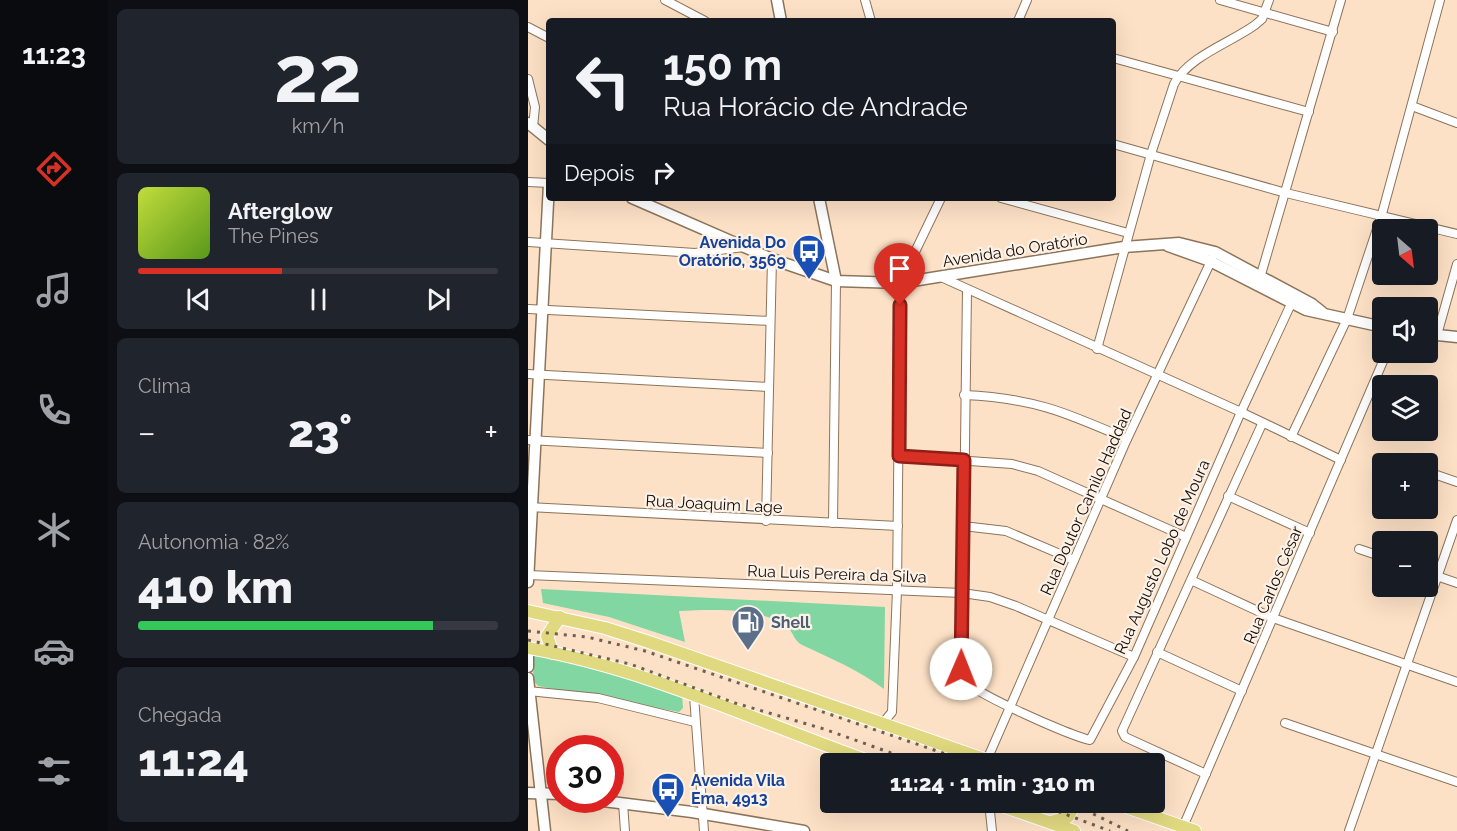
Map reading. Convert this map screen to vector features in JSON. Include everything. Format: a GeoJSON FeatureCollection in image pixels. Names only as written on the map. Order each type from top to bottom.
{"type":"FeatureCollection","features":[{"type":"Feature","properties":{"kind":"main road"},"geometry":{"type":"LineString","coordinates":[[777,0],[781,18]]}},
{"type":"Feature","properties":{"kind":"main road"},"geometry":{"type":"LineString","coordinates":[[530,125],[546,138]]}},
{"type":"Feature","properties":{"kind":"main road"},"geometry":{"type":"LineString","coordinates":[[528,582],[533,374],[542,310],[548,201]]}},
{"type":"Feature","properties":{"kind":"main road","name":"Avenida do Oratório"},"geometry":{"type":"LineString","coordinates":[[639,201],[772,259],[836,281],[900,283],[1124,248],[1168,246],[1213,257],[1258,281],[1312,304],[1322,312]]}},
{"type":"Feature","properties":{"kind":"main road"},"geometry":{"type":"LineString","coordinates":[[820,201],[836,281]]}},
{"type":"Feature","properties":{"kind":"main road","name":"Avenida do Oratório"},"geometry":{"type":"LineString","coordinates":[[1258,281],[1292,304],[1311,312],[1322,312],[1372,325]]}},
{"type":"Feature","properties":{"kind":"main road"},"geometry":{"type":"LineString","coordinates":[[1438,335],[1457,337]]}},
{"type":"Feature","properties":{"kind":"main road"},"geometry":{"type":"LineString","coordinates":[[528,611],[560,617],[649,642],[965,753]]}},
{"type":"Feature","properties":{"kind":"main road"},"geometry":{"type":"LineString","coordinates":[[553,653],[547,636],[560,617]]}},
{"type":"Feature","properties":{"kind":"main road"},"geometry":{"type":"LineString","coordinates":[[528,667],[528,649],[553,653],[694,696],[847,753]]}},
{"type":"Feature","properties":{"kind":"main road"},"geometry":{"type":"LineString","coordinates":[[528,678],[543,792],[545,831]]}},
{"type":"Feature","properties":{"kind":"main road"},"geometry":{"type":"LineString","coordinates":[[528,793],[546,793]]}},
{"type":"Feature","properties":{"kind":"main road"},"geometry":{"type":"LineString","coordinates":[[624,803],[703,813],[804,831]]}},
{"type":"Feature","properties":{"kind":"main road"},"geometry":{"type":"LineString","coordinates":[[1021,813],[1074,831]]}},
{"type":"Feature","properties":{"kind":"main road"},"geometry":{"type":"LineString","coordinates":[[1049,823],[1068,817],[1070,813]]}},
{"type":"Feature","properties":{"kind":"main road"},"geometry":{"type":"LineString","coordinates":[[1143,813],[1189,829]]}},
{"type":"Feature","properties":{"kind":"street"},"geometry":{"type":"LineString","coordinates":[[665,0],[699,18]]}},
{"type":"Feature","properties":{"kind":"street"},"geometry":{"type":"LineString","coordinates":[[865,0],[870,18]]}},
{"type":"Feature","properties":{"kind":"street"},"geometry":{"type":"LineString","coordinates":[[1019,18],[1027,0]]}},
{"type":"Feature","properties":{"kind":"street"},"geometry":{"type":"LineString","coordinates":[[1220,0],[1333,32]]}},
{"type":"Feature","properties":{"kind":"street"},"geometry":{"type":"LineString","coordinates":[[1097,349],[1151,154],[1169,96],[1179,75],[1255,25],[1266,12],[1269,0]]}},
{"type":"Feature","properties":{"kind":"street"},"geometry":{"type":"LineString","coordinates":[[1258,281],[1310,112],[1341,0]]}},
{"type":"Feature","properties":{"kind":"street"},"geometry":{"type":"LineString","coordinates":[[1291,437],[1347,319],[1382,214],[1440,0]]}},
{"type":"Feature","properties":{"kind":"street"},"geometry":{"type":"LineString","coordinates":[[528,27],[546,36]]}},
{"type":"Feature","properties":{"kind":"street"},"geometry":{"type":"LineString","coordinates":[[1116,59],[1310,112]]}},
{"type":"Feature","properties":{"kind":"street"},"geometry":{"type":"LineString","coordinates":[[528,79],[535,107],[530,125]]}},
{"type":"Feature","properties":{"kind":"street"},"geometry":{"type":"LineString","coordinates":[[1412,106],[1457,123]]}},
{"type":"Feature","properties":{"kind":"street"},"geometry":{"type":"LineString","coordinates":[[1116,145],[1286,193],[1382,214],[1457,234]]}},
{"type":"Feature","properties":{"kind":"street"},"geometry":{"type":"LineString","coordinates":[[528,182],[546,184]]}},
{"type":"Feature","properties":{"kind":"street"},"geometry":{"type":"LineString","coordinates":[[883,723],[892,712],[897,590],[900,283],[940,201]]}},
{"type":"Feature","properties":{"kind":"street"},"geometry":{"type":"LineString","coordinates":[[1012,201],[1128,233]]}},
{"type":"Feature","properties":{"kind":"street"},"geometry":{"type":"LineString","coordinates":[[528,242],[695,253],[744,247]]}},
{"type":"Feature","properties":{"kind":"street","name":"Rua Doutor Camilo Haddad"},"geometry":{"type":"LineString","coordinates":[[993,753],[1010,706],[1050,621],[1127,439],[1213,257]]}},
{"type":"Feature","properties":{"kind":"street"},"geometry":{"type":"LineString","coordinates":[[766,521],[772,259]]}},
{"type":"Feature","properties":{"kind":"street"},"geometry":{"type":"LineString","coordinates":[[1438,317],[1457,264]]}},
{"type":"Feature","properties":{"kind":"street"},"geometry":{"type":"LineString","coordinates":[[941,278],[1241,412],[1341,460]]}},
{"type":"Feature","properties":{"kind":"street"},"geometry":{"type":"LineString","coordinates":[[833,523],[836,281]]}},
{"type":"Feature","properties":{"kind":"street"},"geometry":{"type":"LineString","coordinates":[[967,290],[964,395],[963,681],[972,688],[1010,706]]}},
{"type":"Feature","properties":{"kind":"street","name":"Rua Augusto Lobo de Moura"},"geometry":{"type":"LineString","coordinates":[[1010,706],[1090,740],[1134,657],[1241,412],[1292,304]]}},
{"type":"Feature","properties":{"kind":"street"},"geometry":{"type":"LineString","coordinates":[[528,309],[770,321]]}},
{"type":"Feature","properties":{"kind":"street","name":"Rua Carlos César"},"geometry":{"type":"LineString","coordinates":[[1189,829],[1206,774],[1382,363]]}},
{"type":"Feature","properties":{"kind":"street"},"geometry":{"type":"LineString","coordinates":[[533,374],[769,387]]}},
{"type":"Feature","properties":{"kind":"street"},"geometry":{"type":"LineString","coordinates":[[964,395],[996,396],[1042,404],[1127,439]]}},
{"type":"Feature","properties":{"kind":"street"},"geometry":{"type":"LineString","coordinates":[[1206,774],[1125,737],[1122,733],[1262,424]]}},
{"type":"Feature","properties":{"kind":"street"},"geometry":{"type":"LineString","coordinates":[[532,440],[768,453]]}},
{"type":"Feature","properties":{"kind":"street"},"geometry":{"type":"LineString","coordinates":[[899,456],[1012,464],[1038,471],[1186,537]]}},
{"type":"Feature","properties":{"kind":"street"},"geometry":{"type":"LineString","coordinates":[[1438,475],[1457,482]]}},
{"type":"Feature","properties":{"kind":"street"},"geometry":{"type":"LineString","coordinates":[[1228,496],[1310,533]]}},
{"type":"Feature","properties":{"kind":"street","name":"Rua Joaquim Lage"},"geometry":{"type":"LineString","coordinates":[[530,508],[898,526]]}},
{"type":"Feature","properties":{"kind":"street"},"geometry":{"type":"LineString","coordinates":[[1438,573],[1457,520]]}},
{"type":"Feature","properties":{"kind":"street"},"geometry":{"type":"LineString","coordinates":[[963,526],[1013,533],[1074,560]]}},
{"type":"Feature","properties":{"kind":"street"},"geometry":{"type":"LineString","coordinates":[[1359,549],[1372,553]]}},
{"type":"Feature","properties":{"kind":"street","name":"Rua Luis Pereira da Silva"},"geometry":{"type":"LineString","coordinates":[[528,575],[962,593],[990,597],[1134,657]]}},
{"type":"Feature","properties":{"kind":"street"},"geometry":{"type":"LineString","coordinates":[[1438,576],[1457,583]]}},
{"type":"Feature","properties":{"kind":"street"},"geometry":{"type":"LineString","coordinates":[[1193,580],[1273,618],[1457,682]]}},
{"type":"Feature","properties":{"kind":"street"},"geometry":{"type":"LineString","coordinates":[[1349,831],[1430,597]]}},
{"type":"Feature","properties":{"kind":"street"},"geometry":{"type":"LineString","coordinates":[[1157,652],[1242,691]]}},
{"type":"Feature","properties":{"kind":"street"},"geometry":{"type":"LineString","coordinates":[[529,691],[597,698],[695,722]]}},
{"type":"Feature","properties":{"kind":"street"},"geometry":{"type":"LineString","coordinates":[[694,696],[704,831]]}},
{"type":"Feature","properties":{"kind":"street"},"geometry":{"type":"LineString","coordinates":[[1285,723],[1457,782]]}},
{"type":"Feature","properties":{"kind":"street"},"geometry":{"type":"LineString","coordinates":[[624,813],[625,831]]}},
{"type":"Feature","properties":{"kind":"street"},"geometry":{"type":"LineString","coordinates":[[991,813],[992,831]]}},
{"type":"Feature","properties":{"kind":"green space"},"geometry":{"type":"Polygon","coordinates":[[[541,589],[885,607],[884,689],[854,670],[802,645],[788,628],[764,616],[736,611],[679,611],[685,642],[609,617],[543,603],[541,589]]]}},
{"type":"Feature","properties":{"kind":"green space"},"geometry":{"type":"Polygon","coordinates":[[[534,653],[573,660],[682,694],[683,708],[679,712],[538,686],[533,680],[534,653]]]}},
{"type":"Feature","properties":{"kind":"railway"},"geometry":{"type":"LineString","coordinates":[[528,631],[587,637],[645,651],[943,753]]}},
{"type":"Feature","properties":{"kind":"railway"},"geometry":{"type":"LineString","coordinates":[[528,640],[630,664],[735,703],[824,729],[891,753]]}},
{"type":"Feature","properties":{"kind":"railway"},"geometry":{"type":"LineString","coordinates":[[1062,813],[1110,831]]}},
{"type":"Feature","properties":{"kind":"railway"},"geometry":{"type":"LineString","coordinates":[[1091,813],[1128,831]]}},
{"type":"Feature","properties":{"kind":"place","name":"Avenida Do Oratório, 3569"},"geometry":{"type":"Point","coordinates":[809,280]}},
{"type":"Feature","properties":{"kind":"place","name":"Shell"},"geometry":{"type":"Point","coordinates":[748,651]}},
{"type":"Feature","properties":{"kind":"place","name":"Avenida Vila Ema, 4913"},"geometry":{"type":"Point","coordinates":[668,818]}},
{"type":"Feature","properties":{"kind":"route"},"geometry":{"type":"LineString","coordinates":[[900,305],[899,456],[964,460],[961,669]]}}]}
